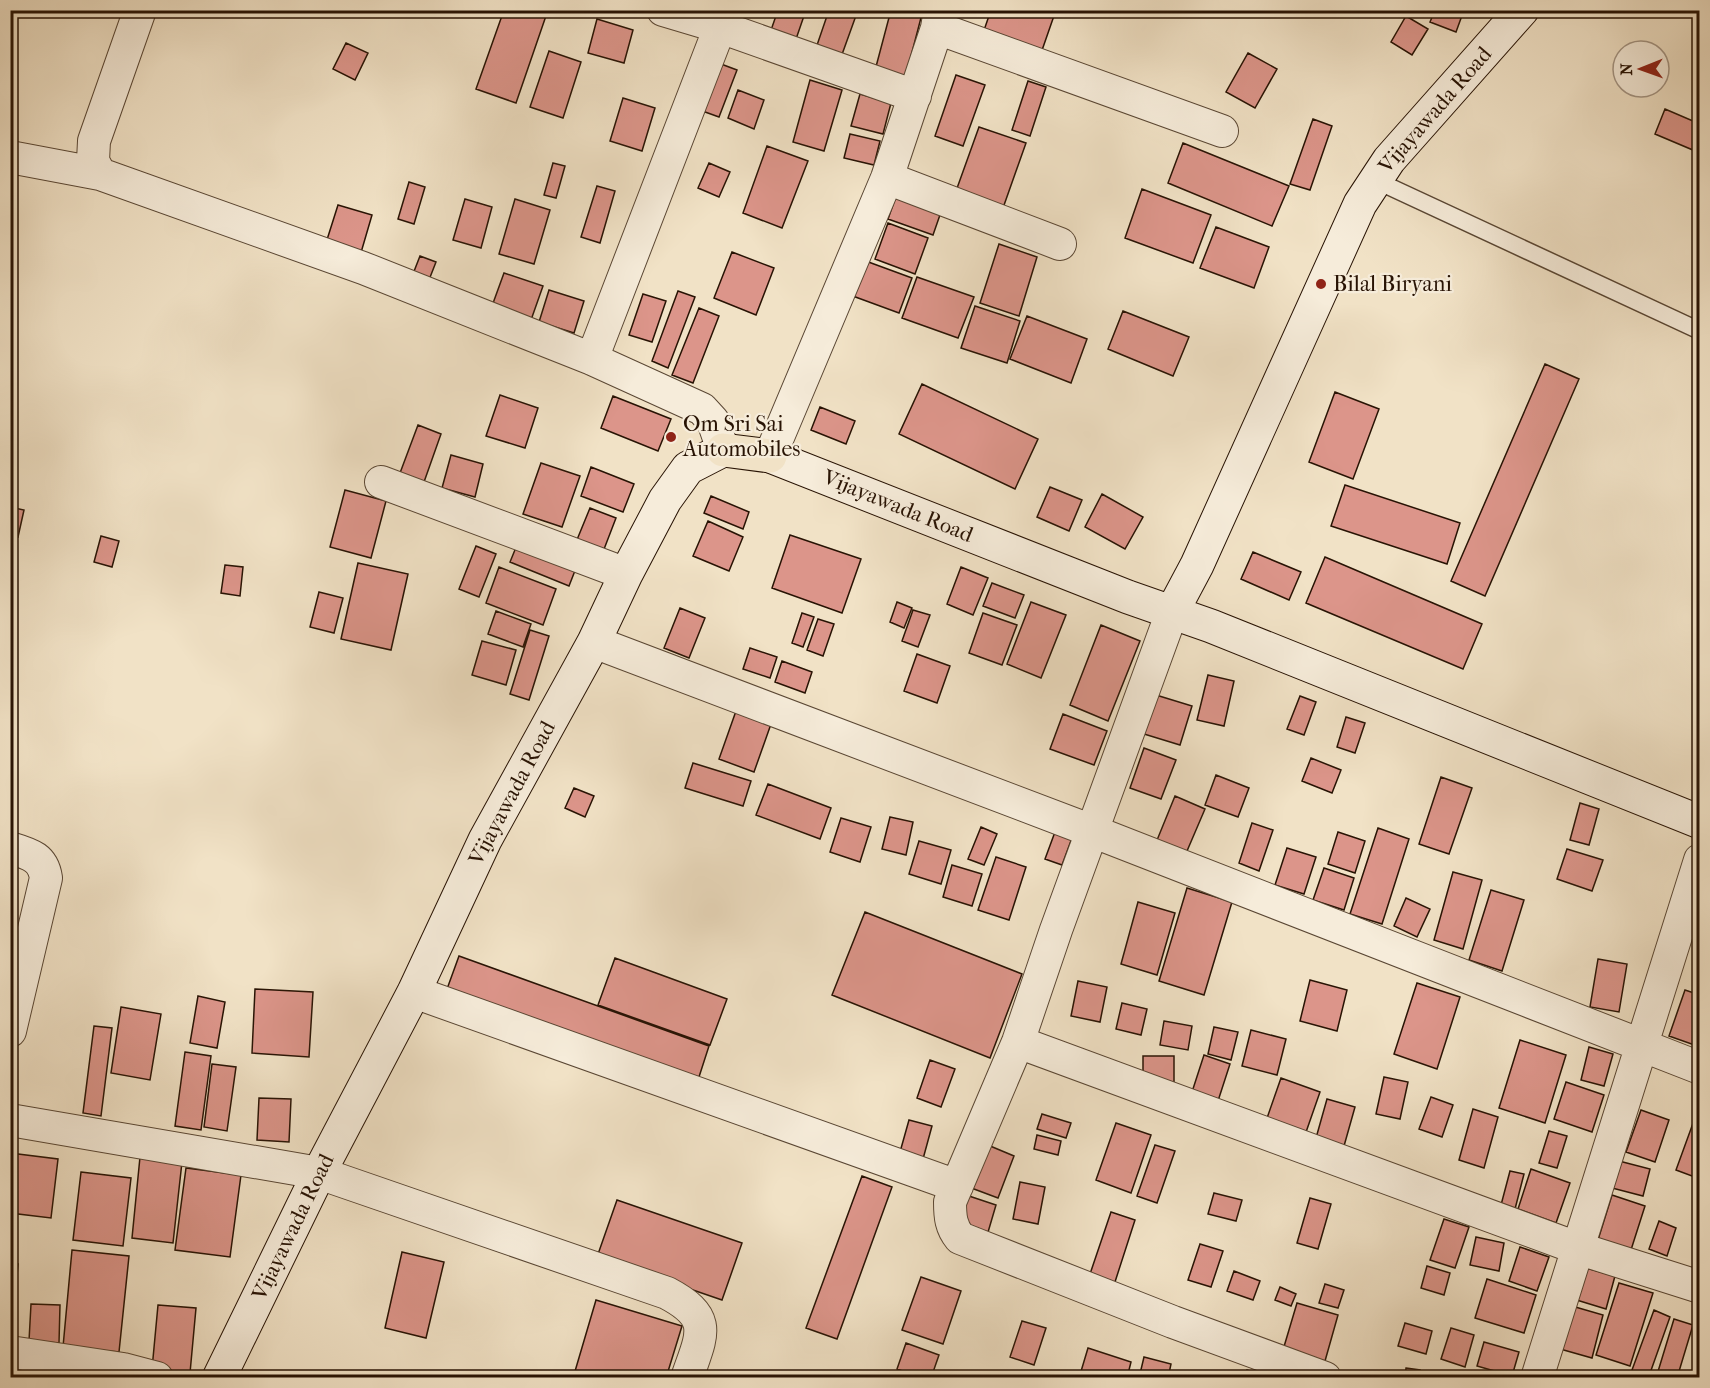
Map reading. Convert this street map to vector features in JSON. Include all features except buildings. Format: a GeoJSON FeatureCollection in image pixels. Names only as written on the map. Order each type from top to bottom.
{"type":"FeatureCollection","features":[{"type":"Feature","properties":{"kind":"main road","name":"Vijayawada Road"},"geometry":{"type":"LineString","coordinates":[[219,1377],[319,1173],[414,992],[485,840],[594,642],[665,500],[688,468],[723,450],[770,456],[1128,597],[1172,612],[1197,565],[1343,239],[1375,180],[1389,160],[1522,10]]}},
{"type":"Feature","properties":{"kind":"main road"},"geometry":{"type":"LineString","coordinates":[[1172,612],[1700,822]]}},
{"type":"Feature","properties":{"kind":"street"},"geometry":{"type":"LineString","coordinates":[[100,174],[93,161],[94,141],[140,10]]}},
{"type":"Feature","properties":{"kind":"street"},"geometry":{"type":"LineString","coordinates":[[663,10],[720,27],[915,96]]}},
{"type":"Feature","properties":{"kind":"street"},"geometry":{"type":"LineString","coordinates":[[770,456],[887,178],[938,19],[1222,131]]}},
{"type":"Feature","properties":{"kind":"street"},"geometry":{"type":"LineString","coordinates":[[592,359],[720,27]]}},
{"type":"Feature","properties":{"kind":"street"},"geometry":{"type":"LineString","coordinates":[[10,157],[100,174],[363,268],[592,359],[702,409],[713,421],[723,450]]}},
{"type":"Feature","properties":{"kind":"street"},"geometry":{"type":"LineString","coordinates":[[887,178],[1060,244]]}},
{"type":"Feature","properties":{"kind":"street"},"geometry":{"type":"LineString","coordinates":[[381,482],[626,574]]}},
{"type":"Feature","properties":{"kind":"street"},"geometry":{"type":"LineString","coordinates":[[1172,612],[1018,1042],[950,1202],[950,1217],[953,1230],[960,1238],[1173,1322],[1324,1377]]}},
{"type":"Feature","properties":{"kind":"street"},"geometry":{"type":"LineString","coordinates":[[594,642],[1092,831],[1700,1068]]}},
{"type":"Feature","properties":{"kind":"street"},"geometry":{"type":"LineString","coordinates":[[10,848],[36,858],[45,867],[46,878],[10,1030]]}},
{"type":"Feature","properties":{"kind":"street"},"geometry":{"type":"LineString","coordinates":[[1537,1377],[1700,860]]}},
{"type":"Feature","properties":{"kind":"street"},"geometry":{"type":"LineString","coordinates":[[414,992],[957,1186]]}},
{"type":"Feature","properties":{"kind":"street"},"geometry":{"type":"LineString","coordinates":[[1018,1042],[1577,1248],[1700,1287]]}},
{"type":"Feature","properties":{"kind":"street"},"geometry":{"type":"LineString","coordinates":[[10,1120],[319,1173],[667,1293],[686,1303],[699,1320],[701,1335],[687,1377]]}},
{"type":"Feature","properties":{"kind":"street"},"geometry":{"type":"LineString","coordinates":[[10,1352],[123,1369],[157,1377]]}},
{"type":"Feature","properties":{"kind":"lane"},"geometry":{"type":"LineString","coordinates":[[1375,180],[1700,331]]}},
{"type":"Feature","properties":{"kind":"place","name":"Bilal Biryani"},"geometry":{"type":"Point","coordinates":[1321,284]}},
{"type":"Feature","properties":{"kind":"place","name":"Om Sri Sai Automobiles"},"geometry":{"type":"Point","coordinates":[671,437]}}]}
